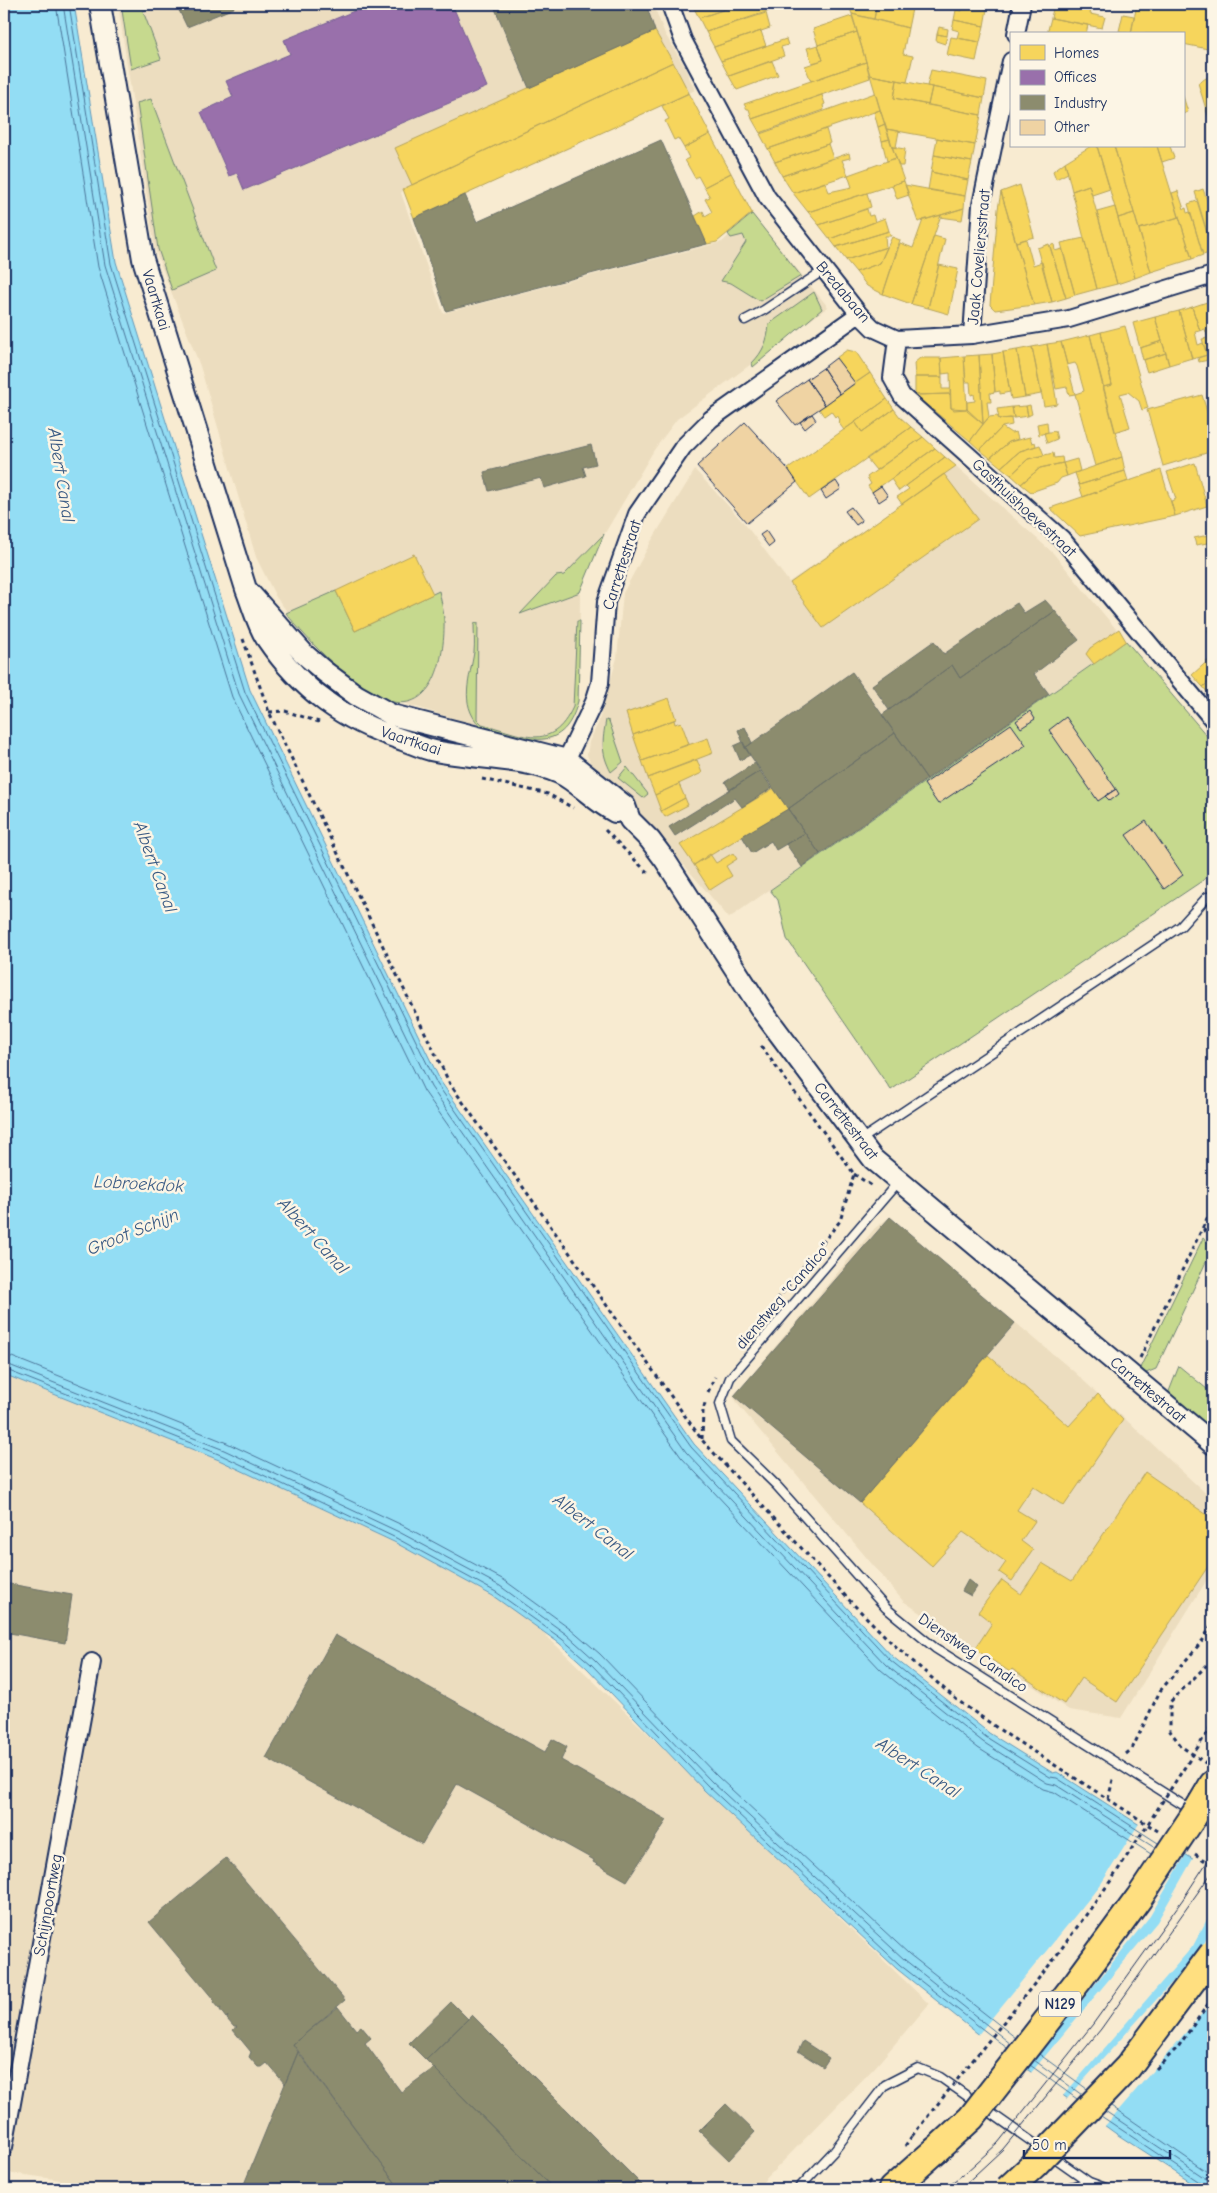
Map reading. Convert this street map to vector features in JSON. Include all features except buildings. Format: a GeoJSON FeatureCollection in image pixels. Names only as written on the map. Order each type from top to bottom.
{"type":"FeatureCollection","features":[{"type":"Feature","properties":{"kind":"main road","name":"N129"},"geometry":{"type":"LineString","coordinates":[[892,2189],[970,2118],[1078,1981],[1139,1898],[1213,1784]]}},
{"type":"Feature","properties":{"kind":"main road"},"geometry":{"type":"LineString","coordinates":[[1008,2189],[1034,2165],[1128,2067],[1213,1953]]}},
{"type":"Feature","properties":{"kind":"street","name":"Vaartkaai"},"geometry":{"type":"LineString","coordinates":[[100,4],[143,259],[246,588],[304,654],[356,695],[392,715],[564,767],[605,807],[630,820]]}},
{"type":"Feature","properties":{"kind":"street","name":"Bredabaan"},"geometry":{"type":"LineString","coordinates":[[670,4],[683,40],[767,196],[859,314],[873,328],[897,339],[972,335],[1069,319],[1213,275]]}},
{"type":"Feature","properties":{"kind":"street"},"geometry":{"type":"LineString","coordinates":[[1016,32],[1022,4]]}},
{"type":"Feature","properties":{"kind":"street","name":"Jaak Coveliersstraat"},"geometry":{"type":"LineString","coordinates":[[972,335],[981,205],[1010,67]]}},
{"type":"Feature","properties":{"kind":"street","name":"Carrettestraat"},"geometry":{"type":"LineString","coordinates":[[564,767],[594,702],[600,683],[606,602],[637,514],[683,446],[711,419],[859,314]]}},
{"type":"Feature","properties":{"kind":"street","name":"Gasthuishoevestraat"},"geometry":{"type":"LineString","coordinates":[[897,339],[892,378],[902,396],[1062,539],[1213,720]]}},
{"type":"Feature","properties":{"kind":"street","name":"Carrettestraat"},"geometry":{"type":"LineString","coordinates":[[630,820],[666,860],[762,1012],[873,1159],[1213,1444]]}},
{"type":"Feature","properties":{"kind":"street","name":"Schijnpoortweg"},"geometry":{"type":"LineString","coordinates":[[4,2147],[92,1662]]}},
{"type":"Feature","properties":{"kind":"lane"},"geometry":{"type":"LineString","coordinates":[[745,320],[764,310],[824,270]]}},
{"type":"Feature","properties":{"kind":"lane"},"geometry":{"type":"LineString","coordinates":[[860,1141],[1181,926],[1207,897]]}},
{"type":"Feature","properties":{"kind":"lane","name":"dienstweg \"Candico\""},"geometry":{"type":"LineString","coordinates":[[731,1441],[720,1404],[730,1378],[899,1181]]}},
{"type":"Feature","properties":{"kind":"lane","name":"Dienstweg Candico"},"geometry":{"type":"LineString","coordinates":[[731,1441],[776,1486],[886,1608],[935,1648],[1213,1824]]}},
{"type":"Feature","properties":{"kind":"lane"},"geometry":{"type":"LineString","coordinates":[[798,2189],[833,2152],[884,2085],[918,2068],[940,2076],[1090,2182],[1108,2189]]}},
{"type":"Feature","properties":{"kind":"lane"},"geometry":{"type":"LineString","coordinates":[[1063,2189],[1090,2182]]}},
{"type":"Feature","properties":{"kind":"path"},"geometry":{"type":"LineString","coordinates":[[325,725],[285,711],[268,712],[450,1084],[702,1440],[703,1411],[711,1382],[717,1374]]}},
{"type":"Feature","properties":{"kind":"path"},"geometry":{"type":"LineString","coordinates":[[474,777],[548,794],[579,812]]}},
{"type":"Feature","properties":{"kind":"path"},"geometry":{"type":"LineString","coordinates":[[601,827],[652,877]]}},
{"type":"Feature","properties":{"kind":"path"},"geometry":{"type":"LineString","coordinates":[[757,1039],[854,1174],[840,1221],[772,1305]]}},
{"type":"Feature","properties":{"kind":"path"},"geometry":{"type":"LineString","coordinates":[[1132,1376],[1213,1206]]}},
{"type":"Feature","properties":{"kind":"path"},"geometry":{"type":"LineString","coordinates":[[1203,1229],[1213,1238]]}},
{"type":"Feature","properties":{"kind":"path"},"geometry":{"type":"LineString","coordinates":[[1108,1799],[1117,1763],[1132,1749],[1160,1691],[1203,1640],[1213,1622]]}},
{"type":"Feature","properties":{"kind":"path"},"geometry":{"type":"LineString","coordinates":[[1213,1659],[1170,1702],[1170,1731],[1182,1747],[1213,1768]]}},
{"type":"Feature","properties":{"kind":"path"},"geometry":{"type":"LineString","coordinates":[[912,2136],[1051,1963],[1112,1879],[1213,1722]]}},
{"type":"Feature","properties":{"kind":"shaded area"},"geometry":{"type":"Polygon","coordinates":[[[118,4],[653,4],[665,34],[682,62],[695,90],[414,218],[404,189],[401,193],[443,313],[722,242],[752,214],[828,307],[677,419],[654,450],[605,533],[580,592],[579,701],[566,727],[552,739],[539,741],[479,726],[393,700],[299,627],[276,597],[256,557],[200,366],[155,250],[118,4]]]}},
{"type":"Feature","properties":{"kind":"shaded area"},"geometry":{"type":"Polygon","coordinates":[[[956,466],[1053,553],[1126,641],[729,918],[639,812],[595,774],[587,755],[589,742],[598,724],[617,658],[623,593],[652,540],[695,470],[744,523],[789,582],[956,466]]]}},
{"type":"Feature","properties":{"kind":"shaded area"},"geometry":{"type":"Polygon","coordinates":[[[890,1217],[1072,1370],[1213,1500],[1213,1570],[1121,1718],[1069,1710],[903,1601],[735,1401],[734,1396],[875,1228],[890,1217]]]}},
{"type":"Feature","properties":{"kind":"shaded area"},"geometry":{"type":"Polygon","coordinates":[[[4,1372],[6,1375],[219,1460],[394,1542],[493,1596],[533,1623],[929,2004],[876,2066],[756,2189],[125,2189],[4,2172],[4,1372]]]}},
{"type":"Feature","properties":{"kind":"green space"},"geometry":{"type":"Polygon","coordinates":[[[121,4],[163,4],[143,11],[161,59],[131,69],[121,4]]]}},
{"type":"Feature","properties":{"kind":"green space"},"geometry":{"type":"Polygon","coordinates":[[[151,99],[216,271],[172,290],[158,249],[137,103],[151,99]]]}},
{"type":"Feature","properties":{"kind":"green space"},"geometry":{"type":"Polygon","coordinates":[[[752,214],[801,276],[760,301],[731,283],[721,281],[746,242],[743,235],[731,238],[728,234],[752,214]]]}},
{"type":"Feature","properties":{"kind":"green space"},"geometry":{"type":"Polygon","coordinates":[[[814,292],[822,309],[753,367],[752,363],[759,355],[766,340],[769,324],[814,292]]]}},
{"type":"Feature","properties":{"kind":"green space"},"geometry":{"type":"Polygon","coordinates":[[[604,534],[580,592],[520,614],[556,576],[564,575],[604,534]]]}},
{"type":"Feature","properties":{"kind":"green space"},"geometry":{"type":"Polygon","coordinates":[[[336,591],[355,631],[439,591],[444,617],[443,648],[435,676],[428,688],[419,697],[408,702],[393,702],[365,689],[320,651],[286,613],[336,591]]]}},
{"type":"Feature","properties":{"kind":"green space"},"geometry":{"type":"Polygon","coordinates":[[[577,621],[580,621],[578,701],[571,719],[562,731],[551,737],[539,739],[525,738],[479,725],[469,708],[468,699],[474,652],[474,624],[478,623],[477,719],[482,724],[534,737],[545,736],[555,731],[564,722],[573,707],[577,621]]]}},
{"type":"Feature","properties":{"kind":"green space"},"geometry":{"type":"Polygon","coordinates":[[[1126,641],[1213,743],[1213,865],[1205,879],[891,1090],[787,939],[778,900],[770,890],[1126,641]]]}},
{"type":"Feature","properties":{"kind":"green space"},"geometry":{"type":"Polygon","coordinates":[[[606,720],[609,721],[623,762],[611,772],[605,759],[603,747],[606,720]]]}},
{"type":"Feature","properties":{"kind":"green space"},"geometry":{"type":"Polygon","coordinates":[[[627,767],[648,794],[643,798],[618,778],[627,767]]]}},
{"type":"Feature","properties":{"kind":"green space"},"geometry":{"type":"Polygon","coordinates":[[[1203,1238],[1213,1247],[1156,1369],[1141,1375],[1138,1372],[1203,1238]]]}},
{"type":"Feature","properties":{"kind":"green space"},"geometry":{"type":"Polygon","coordinates":[[[1179,1366],[1213,1394],[1213,1440],[1166,1399],[1179,1366]]]}},
{"type":"Feature","properties":{"kind":"water"},"geometry":{"type":"Polygon","coordinates":[[[4,4],[74,4],[116,262],[250,690],[441,1082],[694,1444],[893,1657],[989,1733],[1053,1773],[1057,1772],[1213,1872],[1213,2189],[1201,2189],[1115,2133],[977,2033],[897,1969],[704,1790],[587,1668],[559,1643],[493,1596],[394,1542],[219,1460],[6,1375],[4,1372],[4,4]]]}},
{"type":"Feature","properties":{"kind":"pier"},"geometry":{"type":"Polygon","coordinates":[[[1140,1822],[1187,1853],[1150,1916],[1025,2071],[977,2036],[1101,1884],[1140,1822]]]}},
{"type":"Feature","properties":{"kind":"pier"},"geometry":{"type":"Polygon","coordinates":[[[1194,1857],[1213,1869],[1213,1908],[1193,1946],[1062,2097],[1030,2074],[1157,1922],[1194,1857]]]}},
{"type":"Feature","properties":{"kind":"pier"},"geometry":{"type":"Polygon","coordinates":[[[1213,1925],[1213,2001],[1104,2127],[1066,2100],[1201,1950],[1213,1925]]]}},
{"type":"Feature","properties":{"kind":"tram line"},"geometry":{"type":"LineString","coordinates":[[943,2189],[965,2173],[998,2143],[1093,2024],[1183,1899],[1213,1853]]}},
{"type":"Feature","properties":{"kind":"tram line"},"geometry":{"type":"LineString","coordinates":[[960,2189],[1003,2149],[1101,2029],[1213,1871]]}},
{"type":"Feature","properties":{"kind":"water label","name":"Albert Canal"},"geometry":{"type":"Point","coordinates":[61,475]}},
{"type":"Feature","properties":{"kind":"water label","name":"Albert Canal"},"geometry":{"type":"Point","coordinates":[155,867]}},
{"type":"Feature","properties":{"kind":"water label","name":"Lobroekdok"},"geometry":{"type":"Point","coordinates":[139,1184]}},
{"type":"Feature","properties":{"kind":"water label","name":"Groot Schijn"},"geometry":{"type":"Point","coordinates":[133,1232]}},
{"type":"Feature","properties":{"kind":"water label","name":"Albert Canal"},"geometry":{"type":"Point","coordinates":[313,1236]}},
{"type":"Feature","properties":{"kind":"water label","name":"Albert Canal"},"geometry":{"type":"Point","coordinates":[593,1527]}},
{"type":"Feature","properties":{"kind":"water label","name":"Albert Canal"},"geometry":{"type":"Point","coordinates":[918,1768]}}]}
